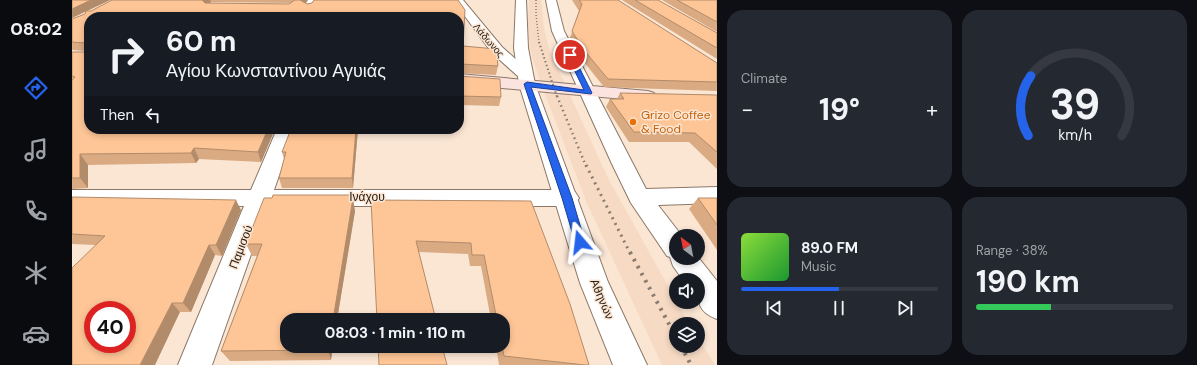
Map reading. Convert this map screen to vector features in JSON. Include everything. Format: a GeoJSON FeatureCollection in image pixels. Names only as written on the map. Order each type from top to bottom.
{"type":"FeatureCollection","features":[{"type":"Feature","properties":{"kind":"main road"},"geometry":{"type":"LineString","coordinates":[[464,79],[526,79],[589,93],[662,96]]}},
{"type":"Feature","properties":{"kind":"street","name":"Λάδωνος"},"geometry":{"type":"LineString","coordinates":[[458,0],[497,50],[526,79]]}},
{"type":"Feature","properties":{"kind":"street","name":"Αθηνών"},"geometry":{"type":"LineString","coordinates":[[521,0],[521,48],[526,79],[567,198],[594,283],[630,365]]}},
{"type":"Feature","properties":{"kind":"street"},"geometry":{"type":"LineString","coordinates":[[551,0],[558,30],[639,197],[669,238]]}},
{"type":"Feature","properties":{"kind":"street","name":"Παμισού"},"geometry":{"type":"LineString","coordinates":[[195,365],[284,134]]}},
{"type":"Feature","properties":{"kind":"street"},"geometry":{"type":"LineString","coordinates":[[639,197],[717,195]]}},
{"type":"Feature","properties":{"kind":"street","name":"Ινάχου"},"geometry":{"type":"LineString","coordinates":[[72,198],[567,198]]}},
{"type":"Feature","properties":{"kind":"street"},"geometry":{"type":"LineString","coordinates":[[688,265],[717,305]]}},
{"type":"Feature","properties":{"kind":"shaded area"},"geometry":{"type":"Polygon","coordinates":[[[529,0],[541,0],[544,28],[549,48],[563,80],[609,180],[669,288],[669,309],[681,309],[685,317],[669,317],[669,353],[705,353],[705,349],[715,365],[662,365],[586,201],[540,81],[530,50],[528,24],[529,0]]]}},
{"type":"Feature","properties":{"kind":"building"},"geometry":{"type":"Polygon","coordinates":[[[72,0],[91,0],[72,9],[72,0]]]}},
{"type":"Feature","properties":{"kind":"building"},"geometry":{"type":"Polygon","coordinates":[[[112,0],[202,0],[205,3],[289,4],[295,0],[300,0],[307,4],[312,3],[314,0],[458,0],[465,10],[464,28],[464,12],[86,12],[91,11],[112,0]]]}},
{"type":"Feature","properties":{"kind":"building"},"geometry":{"type":"Polygon","coordinates":[[[579,0],[618,0],[717,63],[717,82],[608,79],[583,49],[572,31],[582,4],[579,0]]]}},
{"type":"Feature","properties":{"kind":"building"},"geometry":{"type":"Polygon","coordinates":[[[635,0],[658,0],[717,33],[717,48],[635,0]]]}},
{"type":"Feature","properties":{"kind":"building"},"geometry":{"type":"Polygon","coordinates":[[[677,0],[717,0],[717,22],[677,0]]]}},
{"type":"Feature","properties":{"kind":"building"},"geometry":{"type":"Polygon","coordinates":[[[84,14],[84,43],[72,42],[72,19],[84,14]]]}},
{"type":"Feature","properties":{"kind":"building"},"geometry":{"type":"Polygon","coordinates":[[[464,46],[496,49],[498,66],[464,64],[464,46]]]}},
{"type":"Feature","properties":{"kind":"building"},"geometry":{"type":"Polygon","coordinates":[[[72,52],[84,52],[84,134],[266,134],[258,152],[194,148],[191,153],[80,154],[80,178],[72,178],[72,80],[75,77],[72,76],[72,52]]]}},
{"type":"Feature","properties":{"kind":"building"},"geometry":{"type":"Polygon","coordinates":[[[464,76],[500,79],[501,97],[464,96],[464,76]]]}},
{"type":"Feature","properties":{"kind":"building"},"geometry":{"type":"Polygon","coordinates":[[[620,93],[717,95],[717,152],[695,133],[634,132],[610,99],[624,99],[620,93]]]}},
{"type":"Feature","properties":{"kind":"building"},"geometry":{"type":"Polygon","coordinates":[[[289,134],[356,134],[352,178],[279,178],[286,152],[282,152],[289,134]]]}},
{"type":"Feature","properties":{"kind":"building"},"geometry":{"type":"Polygon","coordinates":[[[273,195],[350,195],[350,198],[353,198],[334,313],[280,313],[280,350],[221,351],[262,244],[246,244],[264,198],[272,198],[273,195]]]}},
{"type":"Feature","properties":{"kind":"building"},"geometry":{"type":"Polygon","coordinates":[[[72,197],[236,200],[216,245],[209,245],[183,303],[172,303],[140,365],[72,365],[72,268],[105,236],[72,234],[72,197]]]}},
{"type":"Feature","properties":{"kind":"building"},"geometry":{"type":"Polygon","coordinates":[[[698,198],[717,198],[717,225],[698,198]]]}},
{"type":"Feature","properties":{"kind":"building"},"geometry":{"type":"Polygon","coordinates":[[[371,200],[531,201],[570,304],[589,365],[504,356],[503,353],[510,353],[510,313],[496,313],[484,255],[472,255],[471,243],[416,241],[434,313],[377,313],[371,200]]]}},
{"type":"Feature","properties":{"kind":"building"},"geometry":{"type":"Polygon","coordinates":[[[378,353],[444,353],[447,365],[379,365],[378,353]]]}},
{"type":"Feature","properties":{"kind":"railway"},"geometry":{"type":"LineString","coordinates":[[536,0],[539,43]]}},
{"type":"Feature","properties":{"kind":"railway"},"geometry":{"type":"LineString","coordinates":[[539,42],[557,97]]}},
{"type":"Feature","properties":{"kind":"railway"},"geometry":{"type":"LineString","coordinates":[[557,96],[586,166]]}},
{"type":"Feature","properties":{"kind":"railway"},"geometry":{"type":"LineString","coordinates":[[586,165],[630,253]]}},
{"type":"Feature","properties":{"kind":"railway"},"geometry":{"type":"LineString","coordinates":[[630,252],[669,324]]}},
{"type":"Feature","properties":{"kind":"railway"},"geometry":{"type":"LineString","coordinates":[[685,353],[691,365]]}},
{"type":"Feature","properties":{"kind":"place","name":"Grizo Coffee & Food"},"geometry":{"type":"Point","coordinates":[633,122]}},
{"type":"Feature","properties":{"kind":"route"},"geometry":{"type":"LineString","coordinates":[[570,55],[589,93],[527,84],[567,198],[580,242]]}}]}
